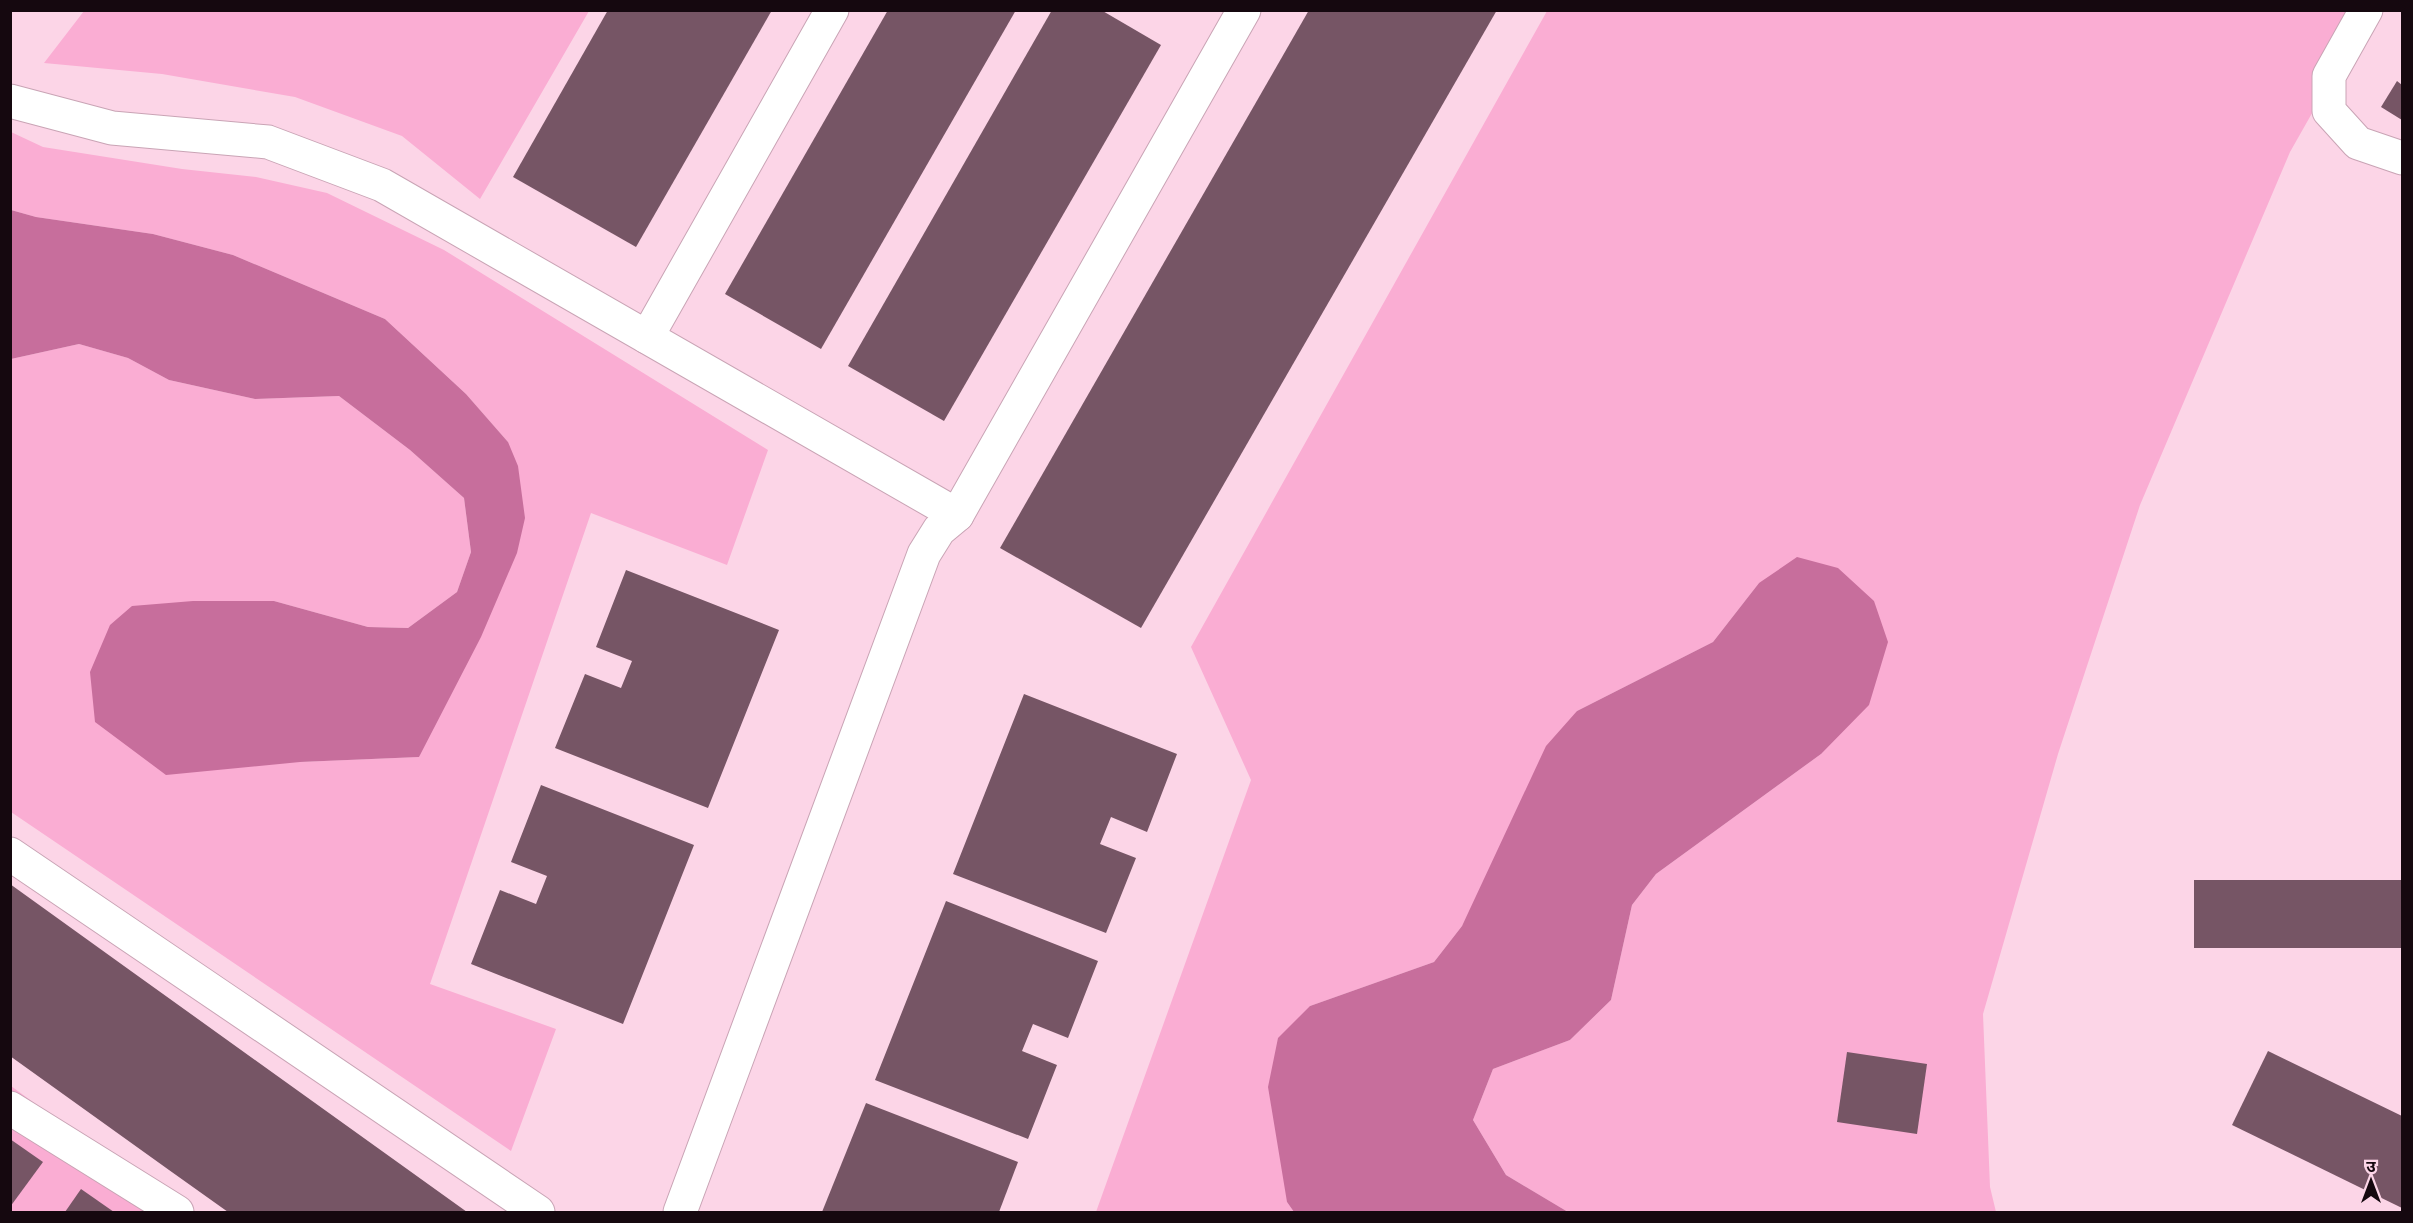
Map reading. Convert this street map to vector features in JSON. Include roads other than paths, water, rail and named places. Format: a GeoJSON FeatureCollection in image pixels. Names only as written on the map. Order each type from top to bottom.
{"type":"FeatureCollection","features":[{"type":"Feature","properties":{"kind":"street"},"geometry":{"type":"LineString","coordinates":[[647,336],[832,10]]}},
{"type":"Feature","properties":{"kind":"street"},"geometry":{"type":"LineString","coordinates":[[680,1212],[924,554],[939,530],[957,515],[1244,10]]}},
{"type":"Feature","properties":{"kind":"street"},"geometry":{"type":"LineString","coordinates":[[2366,10],[2329,76],[2329,111],[2358,142],[2403,158]]}},
{"type":"Feature","properties":{"kind":"street"},"geometry":{"type":"LineString","coordinates":[[10,101],[112,129],[268,142],[382,185],[957,515]]}},
{"type":"Feature","properties":{"kind":"street"},"geometry":{"type":"LineString","coordinates":[[10,854],[538,1212]]}},
{"type":"Feature","properties":{"kind":"street"},"geometry":{"type":"LineString","coordinates":[[10,1108],[177,1212]]}}]}
